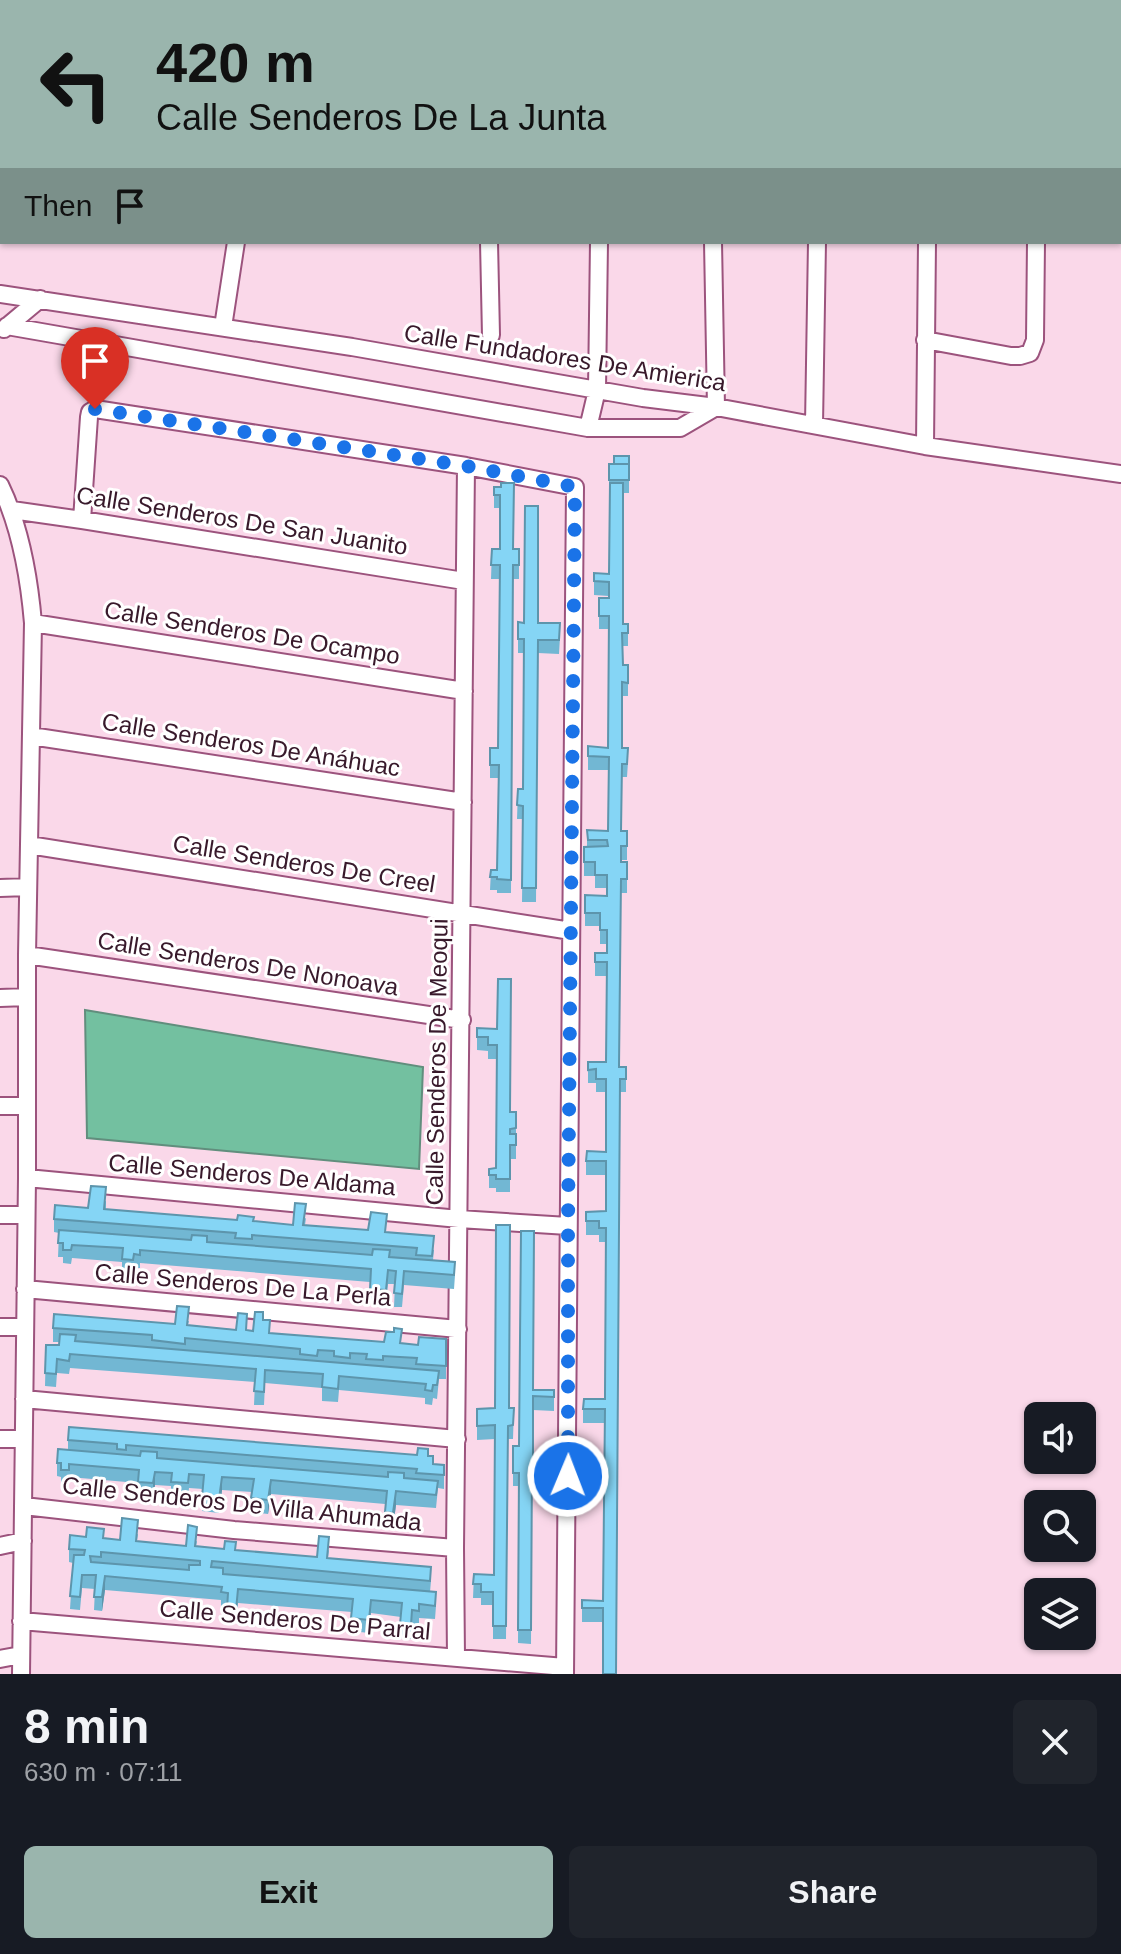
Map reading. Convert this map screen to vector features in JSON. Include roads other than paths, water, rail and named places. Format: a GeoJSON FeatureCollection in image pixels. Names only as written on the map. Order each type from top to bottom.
{"type":"FeatureCollection","features":[{"type":"Feature","properties":{"kind":"street"},"geometry":{"type":"LineString","coordinates":[[223,327],[236,244]]}},
{"type":"Feature","properties":{"kind":"street"},"geometry":{"type":"LineString","coordinates":[[489,244],[491,335]]}},
{"type":"Feature","properties":{"kind":"street"},"geometry":{"type":"LineString","coordinates":[[588,428],[597,390],[599,244]]}},
{"type":"Feature","properties":{"kind":"street"},"geometry":{"type":"LineString","coordinates":[[4,330],[588,428],[680,428],[716,407],[713,244]]}},
{"type":"Feature","properties":{"kind":"street"},"geometry":{"type":"LineString","coordinates":[[814,425],[817,244]]}},
{"type":"Feature","properties":{"kind":"street"},"geometry":{"type":"LineString","coordinates":[[925,446],[927,244]]}},
{"type":"Feature","properties":{"kind":"street"},"geometry":{"type":"LineString","coordinates":[[925,340],[1011,356],[1030,353],[1035,340],[1036,244]]}},
{"type":"Feature","properties":{"kind":"street","name":"Calle Fundadores De Amierica"},"geometry":{"type":"LineString","coordinates":[[0,294],[352,347],[643,398],[716,407],[925,446],[1121,474]]}},
{"type":"Feature","properties":{"kind":"street"},"geometry":{"type":"LineString","coordinates":[[4,330],[40,299]]}},
{"type":"Feature","properties":{"kind":"street"},"geometry":{"type":"LineString","coordinates":[[82,520],[92,410],[466,466],[575,487],[565,1671]]}},
{"type":"Feature","properties":{"kind":"street","name":"Calle Senderos De Meoqui"},"geometry":{"type":"LineString","coordinates":[[456,1658],[466,466]]}},
{"type":"Feature","properties":{"kind":"street"},"geometry":{"type":"LineString","coordinates":[[0,485],[12,510],[28,579],[33,623],[21,1674]]}},
{"type":"Feature","properties":{"kind":"street","name":"Calle Senderos De San Juanito"},"geometry":{"type":"LineString","coordinates":[[12,510],[464,581]]}},
{"type":"Feature","properties":{"kind":"street","name":"Calle Senderos De Ocampo"},"geometry":{"type":"LineString","coordinates":[[33,623],[464,691]]}},
{"type":"Feature","properties":{"kind":"street","name":"Calle Senderos De Anáhuac"},"geometry":{"type":"LineString","coordinates":[[31,736],[463,802]]}},
{"type":"Feature","properties":{"kind":"street","name":"Calle Senderos De Creel"},"geometry":{"type":"LineString","coordinates":[[29,845],[571,931]]}},
{"type":"Feature","properties":{"kind":"street"},"geometry":{"type":"LineString","coordinates":[[0,888],[28,887]]}},
{"type":"Feature","properties":{"kind":"street","name":"Calle Senderos De Nonoava"},"geometry":{"type":"LineString","coordinates":[[27,955],[462,1020]]}},
{"type":"Feature","properties":{"kind":"street"},"geometry":{"type":"LineString","coordinates":[[0,998],[27,997]]}},
{"type":"Feature","properties":{"kind":"street"},"geometry":{"type":"LineString","coordinates":[[0,1106],[27,1106]]}},
{"type":"Feature","properties":{"kind":"street","name":"Calle Senderos De Aldama"},"geometry":{"type":"LineString","coordinates":[[27,1178],[459,1219],[568,1226]]}},
{"type":"Feature","properties":{"kind":"street"},"geometry":{"type":"LineString","coordinates":[[0,1215],[26,1215]]}},
{"type":"Feature","properties":{"kind":"street","name":"Calle Senderos De La Perla"},"geometry":{"type":"LineString","coordinates":[[25,1289],[458,1329]]}},
{"type":"Feature","properties":{"kind":"street"},"geometry":{"type":"LineString","coordinates":[[0,1327],[24,1327]]}},
{"type":"Feature","properties":{"kind":"street"},"geometry":{"type":"LineString","coordinates":[[24,1399],[457,1439]]}},
{"type":"Feature","properties":{"kind":"street"},"geometry":{"type":"LineString","coordinates":[[0,1439],[23,1439]]}},
{"type":"Feature","properties":{"kind":"street","name":"Calle Senderos De Villa Ahumada"},"geometry":{"type":"LineString","coordinates":[[24,1506],[234,1530],[455,1548]]}},
{"type":"Feature","properties":{"kind":"street"},"geometry":{"type":"LineString","coordinates":[[0,1546],[23,1541]]}},
{"type":"Feature","properties":{"kind":"street","name":"Calle Senderos De Parral"},"geometry":{"type":"LineString","coordinates":[[21,1621],[456,1658],[565,1671]]}},
{"type":"Feature","properties":{"kind":"street"},"geometry":{"type":"LineString","coordinates":[[0,1659],[21,1655]]}}]}
